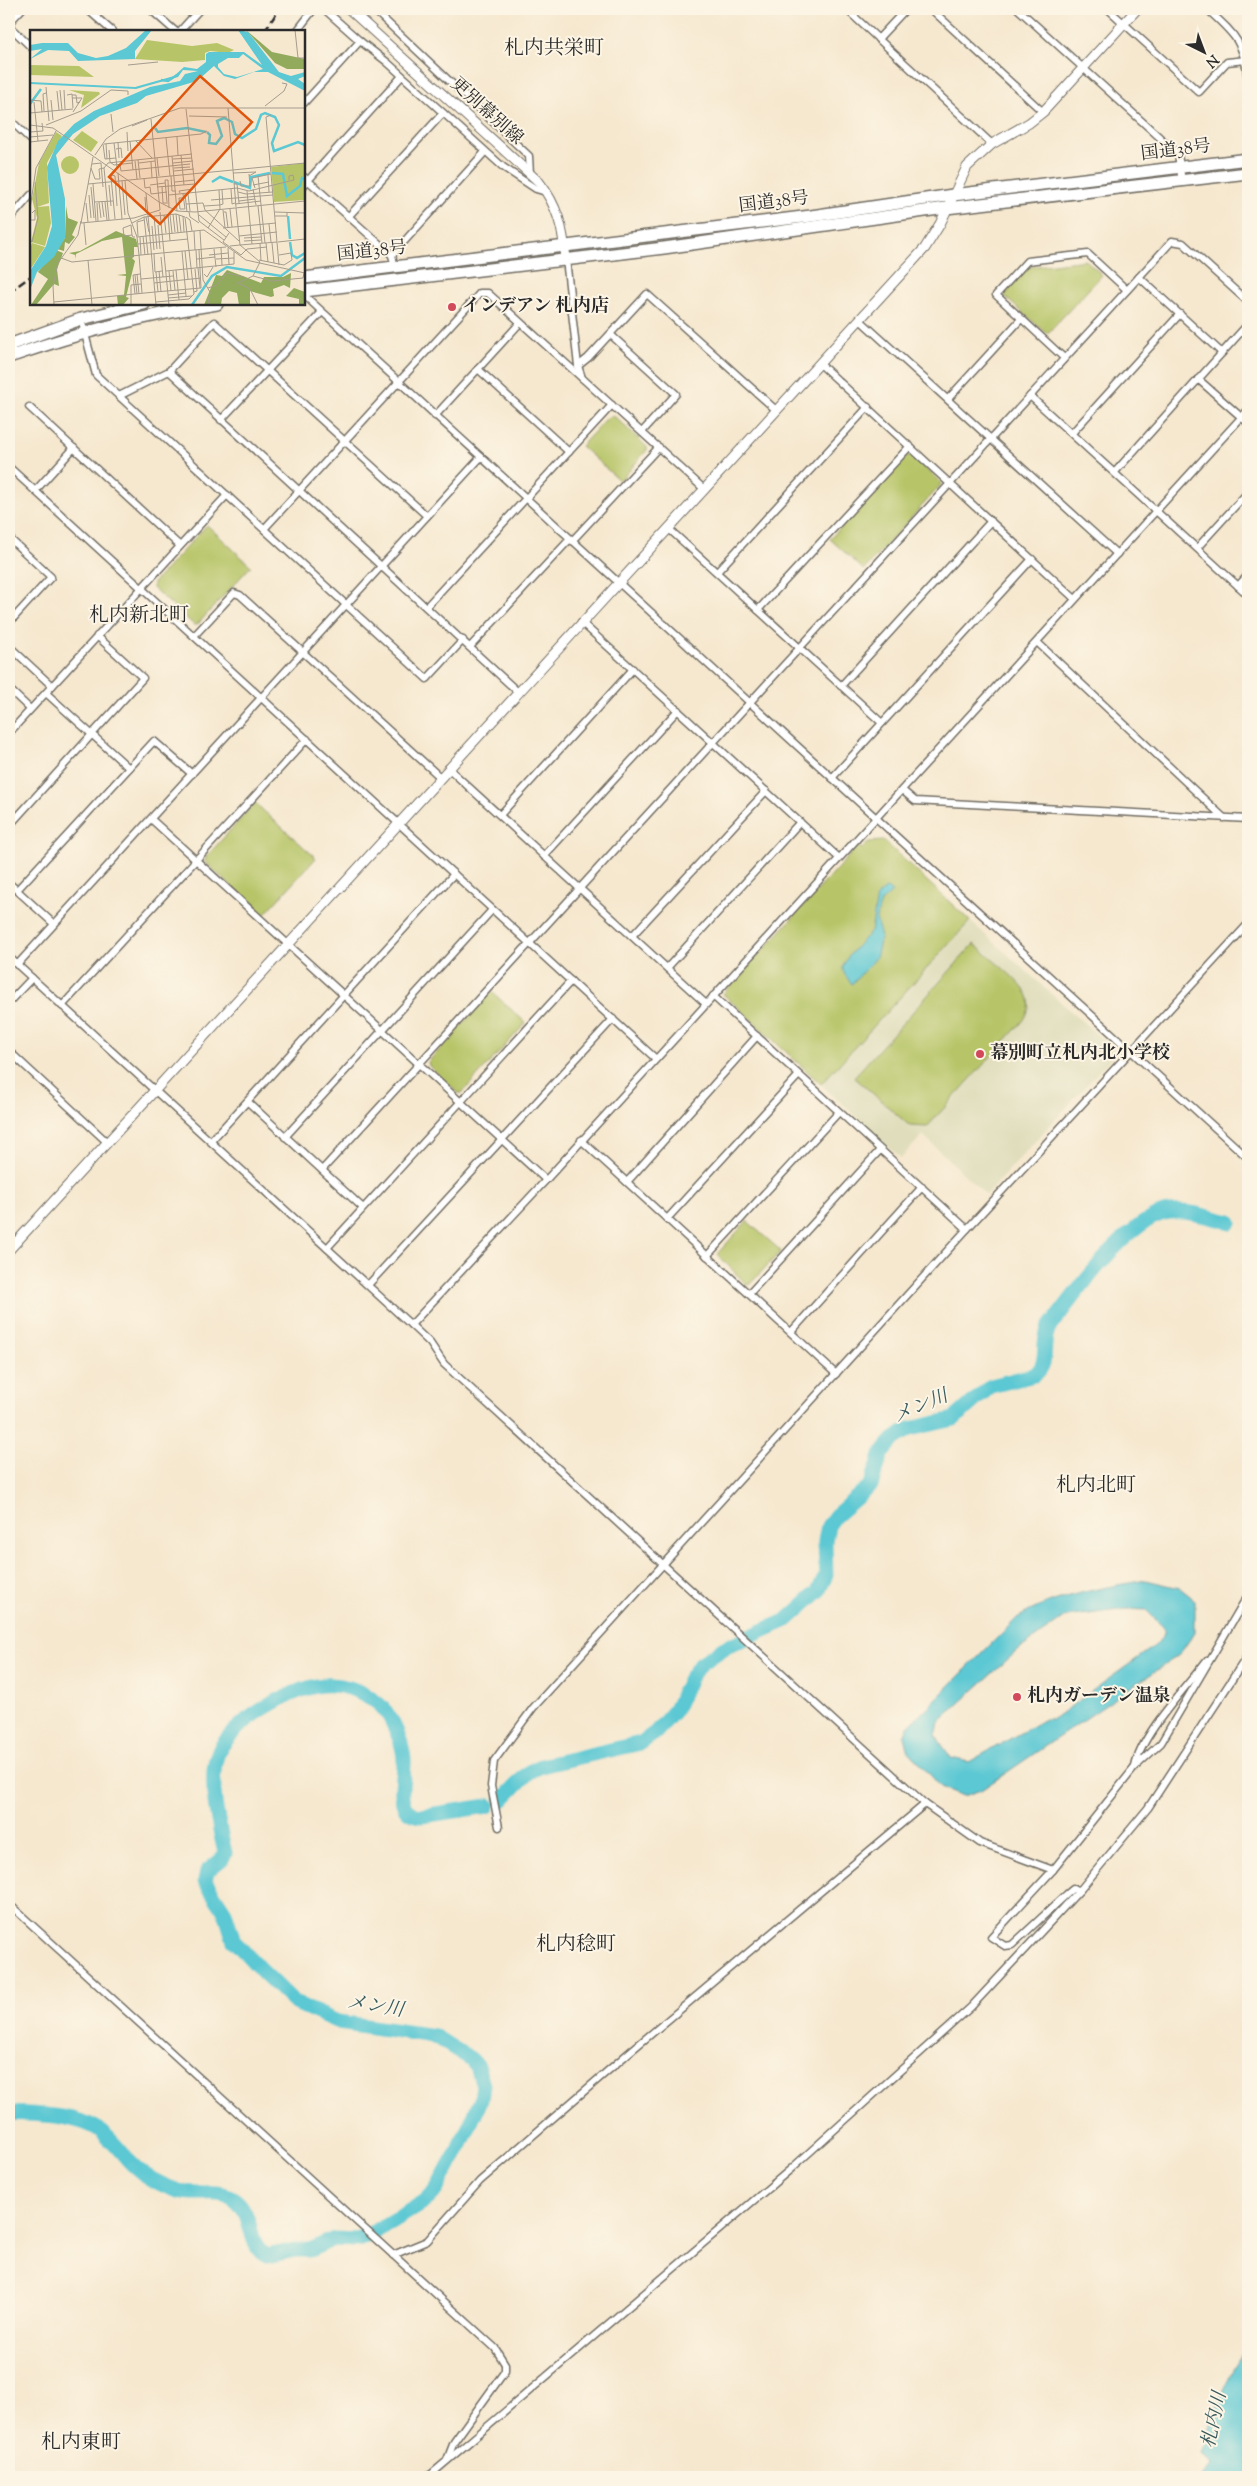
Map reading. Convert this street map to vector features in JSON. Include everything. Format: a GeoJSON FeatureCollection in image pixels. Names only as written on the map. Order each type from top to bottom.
{"type":"FeatureCollection","features":[{"type":"Feature","properties":{"kind":"highway","name":"国道38号"},"geometry":{"type":"LineString","coordinates":[[305,278],[811,216],[953,195],[1248,159]]}},
{"type":"Feature","properties":{"kind":"highway","name":"国道38号"},"geometry":{"type":"LineString","coordinates":[[305,291],[708,242],[946,208],[1248,173]]}},
{"type":"Feature","properties":{"kind":"highway"},"geometry":{"type":"LineString","coordinates":[[9,345],[81,319],[140,305]]}},
{"type":"Feature","properties":{"kind":"highway"},"geometry":{"type":"LineString","coordinates":[[9,357],[83,332],[163,312],[210,305]]}},
{"type":"Feature","properties":{"kind":"street"},"geometry":{"type":"LineString","coordinates":[[22,9],[9,24],[30,46]]}},
{"type":"Feature","properties":{"kind":"street"},"geometry":{"type":"LineString","coordinates":[[88,9],[111,30]]}},
{"type":"Feature","properties":{"kind":"street"},"geometry":{"type":"LineString","coordinates":[[150,9],[174,30]]}},
{"type":"Feature","properties":{"kind":"street"},"geometry":{"type":"LineString","coordinates":[[181,30],[200,9]]}},
{"type":"Feature","properties":{"kind":"street"},"geometry":{"type":"LineString","coordinates":[[298,30],[314,9]]}},
{"type":"Feature","properties":{"kind":"street"},"geometry":{"type":"LineString","coordinates":[[324,9],[402,76],[485,152],[536,189],[547,192]]}},
{"type":"Feature","properties":{"kind":"street","name":"更別幕別線"},"geometry":{"type":"LineString","coordinates":[[349,9],[530,174],[547,192],[556,206],[564,230],[566,259]]}},
{"type":"Feature","properties":{"kind":"street"},"geometry":{"type":"LineString","coordinates":[[372,9],[529,156],[530,174]]}},
{"type":"Feature","properties":{"kind":"street"},"geometry":{"type":"LineString","coordinates":[[846,9],[992,144]]}},
{"type":"Feature","properties":{"kind":"street"},"geometry":{"type":"LineString","coordinates":[[878,39],[906,9]]}},
{"type":"Feature","properties":{"kind":"street"},"geometry":{"type":"LineString","coordinates":[[931,9],[1042,112]]}},
{"type":"Feature","properties":{"kind":"street"},"geometry":{"type":"LineString","coordinates":[[1018,9],[1178,154],[1182,182]]}},
{"type":"Feature","properties":{"kind":"street"},"geometry":{"type":"LineString","coordinates":[[1108,9],[1199,92],[1227,62],[1246,60]]}},
{"type":"Feature","properties":{"kind":"street"},"geometry":{"type":"LineString","coordinates":[[9,1250],[581,622],[925,248],[934,235],[967,167],[992,144],[1029,123],[1042,112],[1137,9]]}},
{"type":"Feature","properties":{"kind":"street"},"geometry":{"type":"LineString","coordinates":[[1207,9],[1230,30],[1241,44],[1246,60],[1248,80]]}},
{"type":"Feature","properties":{"kind":"street"},"geometry":{"type":"LineString","coordinates":[[305,102],[360,41]]}},
{"type":"Feature","properties":{"kind":"street"},"geometry":{"type":"LineString","coordinates":[[397,279],[392,255],[305,181],[402,76]]}},
{"type":"Feature","properties":{"kind":"street"},"geometry":{"type":"LineString","coordinates":[[348,217],[443,113]]}},
{"type":"Feature","properties":{"kind":"street"},"geometry":{"type":"LineString","coordinates":[[9,119],[30,139]]}},
{"type":"Feature","properties":{"kind":"street"},"geometry":{"type":"LineString","coordinates":[[392,255],[485,152]]}},
{"type":"Feature","properties":{"kind":"street"},"geometry":{"type":"LineString","coordinates":[[10,215],[30,196]]}},
{"type":"Feature","properties":{"kind":"street"},"geometry":{"type":"LineString","coordinates":[[322,1170],[1172,241],[1183,243],[1248,302]]}},
{"type":"Feature","properties":{"kind":"street"},"geometry":{"type":"LineString","coordinates":[[1064,358],[996,295],[1027,261],[1088,254],[1127,290]]}},
{"type":"Feature","properties":{"kind":"street"},"geometry":{"type":"LineString","coordinates":[[566,259],[578,366],[582,378]]}},
{"type":"Feature","properties":{"kind":"street"},"geometry":{"type":"LineString","coordinates":[[1139,277],[1222,353]]}},
{"type":"Feature","properties":{"kind":"street"},"geometry":{"type":"LineString","coordinates":[[264,529],[480,292],[488,293],[704,489]]}},
{"type":"Feature","properties":{"kind":"street"},"geometry":{"type":"LineString","coordinates":[[578,366],[611,334],[647,294],[776,410]]}},
{"type":"Feature","properties":{"kind":"street"},"geometry":{"type":"LineString","coordinates":[[305,296],[1248,1158]]}},
{"type":"Feature","properties":{"kind":"street"},"geometry":{"type":"LineString","coordinates":[[222,420],[322,312]]}},
{"type":"Feature","properties":{"kind":"street"},"geometry":{"type":"LineString","coordinates":[[1072,433],[1180,314]]}},
{"type":"Feature","properties":{"kind":"street"},"geometry":{"type":"LineString","coordinates":[[81,319],[96,375],[427,679],[463,640]]}},
{"type":"Feature","properties":{"kind":"street"},"geometry":{"type":"LineString","coordinates":[[859,319],[1117,554]]}},
{"type":"Feature","properties":{"kind":"street"},"geometry":{"type":"LineString","coordinates":[[948,400],[1022,319]]}},
{"type":"Feature","properties":{"kind":"street"},"geometry":{"type":"LineString","coordinates":[[119,396],[169,371],[214,322],[427,516]]}},
{"type":"Feature","properties":{"kind":"street"},"geometry":{"type":"LineString","coordinates":[[435,416],[520,323]]}},
{"type":"Feature","properties":{"kind":"street"},"geometry":{"type":"LineString","coordinates":[[1114,472],[1248,324]]}},
{"type":"Feature","properties":{"kind":"street"},"geometry":{"type":"LineString","coordinates":[[611,334],[676,394],[642,432]]}},
{"type":"Feature","properties":{"kind":"street"},"geometry":{"type":"LineString","coordinates":[[819,363],[1075,599]]}},
{"type":"Feature","properties":{"kind":"street"},"geometry":{"type":"LineString","coordinates":[[478,370],[569,452]]}},
{"type":"Feature","properties":{"kind":"street"},"geometry":{"type":"LineString","coordinates":[[169,371],[518,692]]}},
{"type":"Feature","properties":{"kind":"street"},"geometry":{"type":"LineString","coordinates":[[1198,379],[1248,423]]}},
{"type":"Feature","properties":{"kind":"street"},"geometry":{"type":"LineString","coordinates":[[1030,396],[1248,595]]}},
{"type":"Feature","properties":{"kind":"street"},"geometry":{"type":"LineString","coordinates":[[426,607],[612,405]]}},
{"type":"Feature","properties":{"kind":"street"},"geometry":{"type":"LineString","coordinates":[[29,407],[180,546]]}},
{"type":"Feature","properties":{"kind":"street"},"geometry":{"type":"LineString","coordinates":[[717,572],[868,407]]}},
{"type":"Feature","properties":{"kind":"street"},"geometry":{"type":"LineString","coordinates":[[411,1325],[546,1180],[1248,410]]}},
{"type":"Feature","properties":{"kind":"street"},"geometry":{"type":"LineString","coordinates":[[758,610],[910,446]]}},
{"type":"Feature","properties":{"kind":"street"},"geometry":{"type":"LineString","coordinates":[[470,647],[659,447]]}},
{"type":"Feature","properties":{"kind":"street"},"geometry":{"type":"LineString","coordinates":[[35,491],[74,448]]}},
{"type":"Feature","properties":{"kind":"street"},"geometry":{"type":"LineString","coordinates":[[17,965],[481,457]]}},
{"type":"Feature","properties":{"kind":"street"},"geometry":{"type":"LineString","coordinates":[[9,467],[656,1058]]}},
{"type":"Feature","properties":{"kind":"street"},"geometry":{"type":"LineString","coordinates":[[1196,548],[1248,492]]}},
{"type":"Feature","properties":{"kind":"street"},"geometry":{"type":"LineString","coordinates":[[9,733],[227,495]]}},
{"type":"Feature","properties":{"kind":"street"},"geometry":{"type":"LineString","coordinates":[[841,686],[991,521]]}},
{"type":"Feature","properties":{"kind":"street"},"geometry":{"type":"LineString","coordinates":[[668,528],[882,723]]}},
{"type":"Feature","properties":{"kind":"street"},"geometry":{"type":"LineString","coordinates":[[9,623],[51,577],[10,541]]}},
{"type":"Feature","properties":{"kind":"street"},"geometry":{"type":"LineString","coordinates":[[832,778],[1032,559]]}},
{"type":"Feature","properties":{"kind":"street"},"geometry":{"type":"LineString","coordinates":[[1238,586],[1248,575]]}},
{"type":"Feature","properties":{"kind":"street"},"geometry":{"type":"LineString","coordinates":[[194,636],[234,593],[240,595],[440,777]]}},
{"type":"Feature","properties":{"kind":"street"},"geometry":{"type":"LineString","coordinates":[[581,622],[839,858]]}},
{"type":"Feature","properties":{"kind":"street"},"geometry":{"type":"LineString","coordinates":[[9,826],[143,678],[97,636]]}},
{"type":"Feature","properties":{"kind":"street"},"geometry":{"type":"LineString","coordinates":[[1037,642],[1224,818]]}},
{"type":"Feature","properties":{"kind":"street"},"geometry":{"type":"LineString","coordinates":[[9,646],[52,686]]}},
{"type":"Feature","properties":{"kind":"street"},"geometry":{"type":"LineString","coordinates":[[500,815],[634,669]]}},
{"type":"Feature","properties":{"kind":"street"},"geometry":{"type":"LineString","coordinates":[[9,690],[30,709]]}},
{"type":"Feature","properties":{"kind":"street"},"geometry":{"type":"LineString","coordinates":[[46,693],[129,768]]}},
{"type":"Feature","properties":{"kind":"street"},"geometry":{"type":"LineString","coordinates":[[544,856],[678,710]]}},
{"type":"Feature","properties":{"kind":"street"},"geometry":{"type":"LineString","coordinates":[[62,1006],[307,739]]}},
{"type":"Feature","properties":{"kind":"street"},"geometry":{"type":"LineString","coordinates":[[16,890],[154,741],[192,774]]}},
{"type":"Feature","properties":{"kind":"street"},"geometry":{"type":"LineString","coordinates":[[448,768],[706,1004]]}},
{"type":"Feature","properties":{"kind":"street"},"geometry":{"type":"LineString","coordinates":[[902,790],[915,801],[1248,819]]}},
{"type":"Feature","properties":{"kind":"street"},"geometry":{"type":"LineString","coordinates":[[632,936],[766,791]]}},
{"type":"Feature","properties":{"kind":"street"},"geometry":{"type":"LineString","coordinates":[[151,819],[546,1180]]}},
{"type":"Feature","properties":{"kind":"street"},"geometry":{"type":"LineString","coordinates":[[667,968],[800,822]]}},
{"type":"Feature","properties":{"kind":"street"},"geometry":{"type":"LineString","coordinates":[[211,1141],[454,874]]}},
{"type":"Feature","properties":{"kind":"street"},"geometry":{"type":"LineString","coordinates":[[9,883],[54,924]]}},
{"type":"Feature","properties":{"kind":"street"},"geometry":{"type":"LineString","coordinates":[[285,1137],[492,910]]}},
{"type":"Feature","properties":{"kind":"street"},"geometry":{"type":"LineString","coordinates":[[499,1827],[491,1786],[494,1761],[533,1708],[967,1229],[1248,924]]}},
{"type":"Feature","properties":{"kind":"street"},"geometry":{"type":"LineString","coordinates":[[9,957],[430,1342],[444,1364],[925,1804],[980,1843],[1053,1870]]}},
{"type":"Feature","properties":{"kind":"street"},"geometry":{"type":"LineString","coordinates":[[9,1002],[32,978]]}},
{"type":"Feature","properties":{"kind":"street"},"geometry":{"type":"LineString","coordinates":[[327,1248],[571,981]]}},
{"type":"Feature","properties":{"kind":"street"},"geometry":{"type":"LineString","coordinates":[[713,996],[967,1229]]}},
{"type":"Feature","properties":{"kind":"street"},"geometry":{"type":"LineString","coordinates":[[368,1286],[613,1019]]}},
{"type":"Feature","properties":{"kind":"street"},"geometry":{"type":"LineString","coordinates":[[627,1182],[757,1036]]}},
{"type":"Feature","properties":{"kind":"street"},"geometry":{"type":"LineString","coordinates":[[9,1051],[107,1142]]}},
{"type":"Feature","properties":{"kind":"street"},"geometry":{"type":"LineString","coordinates":[[667,1219],[799,1075]]}},
{"type":"Feature","properties":{"kind":"street"},"geometry":{"type":"LineString","coordinates":[[248,1102],[363,1208]]}},
{"type":"Feature","properties":{"kind":"street"},"geometry":{"type":"LineString","coordinates":[[708,1256],[839,1112]]}},
{"type":"Feature","properties":{"kind":"street"},"geometry":{"type":"LineString","coordinates":[[581,1140],[836,1374]]}},
{"type":"Feature","properties":{"kind":"street"},"geometry":{"type":"LineString","coordinates":[[749,1294],[880,1150]]}},
{"type":"Feature","properties":{"kind":"street"},"geometry":{"type":"LineString","coordinates":[[791,1332],[922,1187]]}},
{"type":"Feature","properties":{"kind":"street"},"geometry":{"type":"LineString","coordinates":[[1080,1890],[1073,1889],[1012,1945],[1005,1946],[991,1937],[1053,1870],[1135,1767],[1162,1743],[1248,1595]]}},
{"type":"Feature","properties":{"kind":"street"},"geometry":{"type":"LineString","coordinates":[[1135,1767],[1137,1757],[1160,1720],[1221,1641]]}},
{"type":"Feature","properties":{"kind":"street"},"geometry":{"type":"LineString","coordinates":[[428,2477],[784,2174],[971,2008],[1080,1890],[1148,1808],[1248,1655]]}},
{"type":"Feature","properties":{"kind":"street"},"geometry":{"type":"LineString","coordinates":[[394,2255],[427,2242],[480,2181],[632,2050],[925,1804]]}},
{"type":"Feature","properties":{"kind":"street"},"geometry":{"type":"LineString","coordinates":[[9,1904],[495,2348],[505,2364],[501,2378],[454,2442],[447,2461]]}},
{"type":"Feature","properties":{"kind":"shaded area","name":"幕別町立札内北小学校"},"geometry":{"type":"Polygon","coordinates":[[[970,921],[1113,1049],[1111,1058],[986,1195],[923,1135],[901,1158],[821,1084],[970,921]]]}},
{"type":"Feature","properties":{"kind":"green space"},"geometry":{"type":"Polygon","coordinates":[[[1086,260],[1102,275],[1047,334],[1005,297],[1005,292],[1029,267],[1086,260]]]}},
{"type":"Feature","properties":{"kind":"green space"},"geometry":{"type":"Polygon","coordinates":[[[614,416],[647,447],[647,450],[620,481],[581,446],[608,417],[614,416]]]}},
{"type":"Feature","properties":{"kind":"green space"},"geometry":{"type":"Polygon","coordinates":[[[911,455],[941,482],[940,486],[864,570],[830,539],[906,456],[911,455]]]}},
{"type":"Feature","properties":{"kind":"green space"},"geometry":{"type":"Polygon","coordinates":[[[207,525],[251,566],[197,625],[194,625],[153,588],[153,583],[207,525]]]}},
{"type":"Feature","properties":{"kind":"green space"},"geometry":{"type":"Polygon","coordinates":[[[255,803],[316,858],[263,916],[205,862],[206,857],[255,803]]]}},
{"type":"Feature","properties":{"kind":"green space"},"geometry":{"type":"Polygon","coordinates":[[[884,841],[970,921],[821,1084],[723,994],[858,846],[862,849],[869,842],[884,841]]]}},
{"type":"Feature","properties":{"kind":"green space"},"geometry":{"type":"Polygon","coordinates":[[[974,944],[1021,985],[1029,999],[1028,1011],[1023,1021],[927,1127],[910,1126],[854,1077],[974,944]]]}},
{"type":"Feature","properties":{"kind":"green space"},"geometry":{"type":"Polygon","coordinates":[[[492,992],[526,1023],[462,1093],[458,1093],[429,1066],[428,1062],[492,992]]]}},
{"type":"Feature","properties":{"kind":"green space"},"geometry":{"type":"Polygon","coordinates":[[[747,1221],[781,1251],[747,1285],[717,1254],[747,1221]]]}},
{"type":"Feature","properties":{"kind":"water"},"geometry":{"type":"Polygon","coordinates":[[[887,888],[892,892],[881,902],[876,919],[881,937],[876,958],[852,984],[844,974],[843,966],[863,939],[871,932],[877,896],[887,888]]]}},
{"type":"Feature","properties":{"kind":"water"},"geometry":{"type":"Polygon","coordinates":[[[1146,1580],[1180,1588],[1195,1600],[1195,1632],[1179,1655],[981,1790],[963,1796],[941,1787],[907,1749],[904,1736],[908,1727],[1017,1618],[1047,1603],[1079,1593],[1146,1580]],[[1127,1609],[1065,1617],[1017,1651],[939,1722],[936,1736],[951,1758],[969,1762],[1045,1719],[1053,1719],[1156,1645],[1164,1634],[1164,1628],[1146,1610],[1127,1609]]]}},
{"type":"Feature","properties":{"kind":"water","name":"札内川"},"geometry":{"type":"Polygon","coordinates":[[[1248,2346],[1248,2477],[1201,2477],[1213,2464],[1202,2454],[1217,2404],[1229,2378],[1248,2346]]]}},
{"type":"Feature","properties":{"kind":"waterway","name":"メン川"},"geometry":{"type":"LineString","coordinates":[[502,1800],[529,1772],[541,1766],[641,1743],[656,1732],[675,1710],[690,1678],[700,1664],[724,1648],[787,1620],[818,1592],[826,1575],[825,1541],[828,1526],[835,1516],[871,1485],[882,1453],[894,1439],[910,1429],[954,1419],[991,1386],[1034,1375],[1039,1371],[1044,1360],[1046,1336],[1051,1324],[1094,1270],[1124,1238],[1140,1225],[1156,1216],[1170,1212],[1192,1213],[1230,1222]]}},
{"type":"Feature","properties":{"kind":"waterway","name":"メン川"},"geometry":{"type":"LineString","coordinates":[[9,2113],[55,2116],[78,2120],[98,2129],[107,2136],[135,2167],[159,2183],[186,2193],[228,2195],[241,2205],[256,2246],[267,2256],[295,2250],[310,2250],[334,2239],[358,2240],[424,2202],[436,2190],[459,2149],[481,2100],[483,2085],[477,2066],[471,2059],[434,2036],[338,2022],[295,2003],[234,1941],[225,1912],[205,1881],[207,1871],[222,1859],[225,1853],[214,1793],[214,1770],[216,1759],[222,1746],[247,1720],[264,1708],[282,1698],[318,1686],[340,1686],[357,1691],[373,1699],[390,1718],[398,1733],[403,1750],[403,1803],[412,1814],[422,1816],[488,1806]]}},
{"type":"Feature","properties":{"kind":"railway"},"geometry":{"type":"LineString","coordinates":[[266,30],[279,9]]}},
{"type":"Feature","properties":{"kind":"railway"},"geometry":{"type":"LineString","coordinates":[[9,292],[30,277]]}},
{"type":"Feature","properties":{"kind":"place","name":"インデアン 札内店"},"geometry":{"type":"Point","coordinates":[452,307]}},
{"type":"Feature","properties":{"kind":"place","name":"幕別町立札内北小学校"},"geometry":{"type":"Point","coordinates":[980,1054]}},
{"type":"Feature","properties":{"kind":"place","name":"札内ガーデン温泉"},"geometry":{"type":"Point","coordinates":[1017,1697]}},
{"type":"Feature","properties":{"kind":"district","name":"札内共栄町"},"geometry":{"type":"Point","coordinates":[554,49]}},
{"type":"Feature","properties":{"kind":"district","name":"札内新北町"},"geometry":{"type":"Point","coordinates":[139,616]}},
{"type":"Feature","properties":{"kind":"district","name":"札内北町"},"geometry":{"type":"Point","coordinates":[1096,1486]}},
{"type":"Feature","properties":{"kind":"district","name":"札内稔町"},"geometry":{"type":"Point","coordinates":[576,1945]}},
{"type":"Feature","properties":{"kind":"district","name":"札内東町"},"geometry":{"type":"Point","coordinates":[81,2443]}}]}
